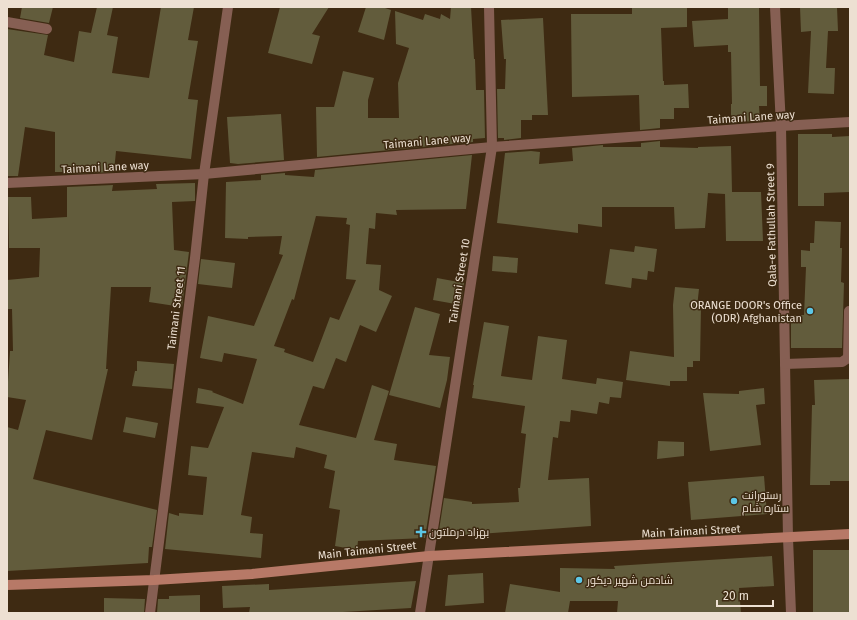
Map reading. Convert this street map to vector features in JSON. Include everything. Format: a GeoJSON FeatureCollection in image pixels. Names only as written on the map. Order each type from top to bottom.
{"type":"FeatureCollection","features":[{"type":"Feature","properties":{"kind":"main road","name":"Main Taimani Street"},"geometry":{"type":"LineString","coordinates":[[7,585],[154,580],[252,574],[429,556],[850,534]]}},
{"type":"Feature","properties":{"kind":"street","name":"Taimani Street 11"},"geometry":{"type":"LineString","coordinates":[[150,613],[204,174],[228,7]]}},
{"type":"Feature","properties":{"kind":"street","name":"Taimani Street 10"},"geometry":{"type":"LineString","coordinates":[[420,613],[492,147],[489,7]]}},
{"type":"Feature","properties":{"kind":"street","name":"Qala-e Fathullah Street 9"},"geometry":{"type":"LineString","coordinates":[[775,7],[781,126],[788,538],[791,613]]}},
{"type":"Feature","properties":{"kind":"street"},"geometry":{"type":"LineString","coordinates":[[7,22],[47,29]]}},
{"type":"Feature","properties":{"kind":"street","name":"Taimani Lane way"},"geometry":{"type":"LineString","coordinates":[[7,184],[204,174],[492,147],[850,122]]}},
{"type":"Feature","properties":{"kind":"street"},"geometry":{"type":"LineString","coordinates":[[785,364],[845,361],[848,358],[849,312]]}},
{"type":"Feature","properties":{"kind":"building"},"geometry":{"type":"Polygon","coordinates":[[[22,7],[53,7],[49,23],[20,18],[22,7]]]}},
{"type":"Feature","properties":{"kind":"building"},"geometry":{"type":"Polygon","coordinates":[[[97,7],[113,7],[107,35],[118,37],[112,73],[149,78],[161,7],[194,7],[188,40],[198,41],[188,99],[198,100],[191,159],[116,151],[114,172],[66,174],[66,172],[55,172],[55,132],[25,127],[18,176],[7,176],[7,29],[48,35],[44,55],[74,62],[79,31],[91,33],[97,7]]]}},
{"type":"Feature","properties":{"kind":"building"},"geometry":{"type":"Polygon","coordinates":[[[280,7],[329,7],[312,34],[320,36],[312,64],[268,53],[280,7]]]}},
{"type":"Feature","properties":{"kind":"building"},"geometry":{"type":"Polygon","coordinates":[[[366,7],[382,7],[391,10],[384,40],[358,32],[366,7]]]}},
{"type":"Feature","properties":{"kind":"building"},"geometry":{"type":"Polygon","coordinates":[[[451,7],[471,7],[476,90],[484,90],[485,138],[473,139],[473,142],[317,157],[316,107],[334,107],[343,71],[374,78],[368,100],[368,118],[399,118],[398,83],[409,48],[396,44],[395,11],[423,20],[425,14],[440,19],[441,14],[450,19],[451,7]]]}},
{"type":"Feature","properties":{"kind":"building"},"geometry":{"type":"Polygon","coordinates":[[[632,7],[687,7],[687,27],[661,28],[664,85],[688,84],[689,108],[674,108],[674,119],[660,119],[660,128],[640,130],[639,95],[572,97],[571,14],[632,14],[632,7]]]}},
{"type":"Feature","properties":{"kind":"building"},"geometry":{"type":"Polygon","coordinates":[[[728,7],[759,7],[760,86],[767,86],[767,106],[759,106],[760,121],[731,122],[731,52],[728,52],[728,45],[694,47],[692,21],[728,19],[728,7]]]}},
{"type":"Feature","properties":{"kind":"building"},"geometry":{"type":"Polygon","coordinates":[[[800,7],[837,7],[838,31],[828,31],[826,68],[835,68],[834,94],[808,93],[811,31],[801,32],[800,7]]]}},
{"type":"Feature","properties":{"kind":"building"},"geometry":{"type":"Polygon","coordinates":[[[543,18],[548,115],[532,115],[532,120],[521,120],[521,138],[504,140],[504,138],[498,138],[497,89],[505,89],[506,59],[504,59],[501,20],[543,18]]]}},
{"type":"Feature","properties":{"kind":"building"},"geometry":{"type":"Polygon","coordinates":[[[281,114],[284,160],[238,164],[230,163],[227,117],[281,114]]]}},
{"type":"Feature","properties":{"kind":"building"},"geometry":{"type":"Polygon","coordinates":[[[798,134],[832,134],[832,137],[850,136],[850,192],[824,193],[824,206],[798,206],[798,134]]]}},
{"type":"Feature","properties":{"kind":"building"},"geometry":{"type":"Polygon","coordinates":[[[660,141],[660,147],[698,148],[731,146],[732,192],[761,192],[763,241],[726,241],[725,194],[708,193],[705,228],[675,229],[674,207],[602,207],[602,227],[578,224],[578,233],[497,223],[505,153],[531,151],[540,152],[539,164],[573,161],[572,148],[603,145],[603,147],[641,147],[641,143],[660,141]]]}},
{"type":"Feature","properties":{"kind":"building"},"geometry":{"type":"Polygon","coordinates":[[[472,155],[466,209],[396,210],[397,215],[376,213],[375,229],[369,228],[366,264],[381,265],[379,290],[392,296],[376,332],[360,325],[346,362],[336,358],[324,389],[313,386],[299,425],[356,438],[372,385],[389,391],[374,440],[397,444],[394,460],[436,466],[425,538],[358,541],[357,550],[335,546],[340,510],[329,508],[335,471],[324,468],[327,455],[296,447],[294,458],[252,452],[241,515],[252,517],[250,533],[263,534],[261,558],[165,549],[169,513],[179,516],[179,513],[203,515],[207,477],[188,475],[191,446],[208,448],[224,407],[196,403],[198,388],[213,391],[212,392],[243,404],[257,359],[224,353],[222,362],[200,358],[208,316],[254,326],[283,255],[279,254],[282,236],[248,237],[248,239],[225,238],[226,182],[261,180],[261,175],[285,173],[285,175],[314,177],[315,170],[472,155]],[[316,216],[294,300],[292,299],[274,346],[285,349],[284,352],[313,362],[330,317],[339,320],[356,280],[346,279],[350,225],[346,224],[347,218],[316,216]]]}},
{"type":"Feature","properties":{"kind":"building"},"geometry":{"type":"Polygon","coordinates":[[[195,183],[195,201],[172,202],[174,250],[189,252],[182,307],[149,302],[151,287],[111,287],[106,369],[108,369],[92,440],[46,430],[33,479],[157,510],[152,547],[149,547],[148,563],[7,571],[7,427],[18,430],[26,400],[7,397],[10,351],[13,351],[12,309],[7,309],[7,280],[39,277],[40,248],[9,248],[8,197],[31,197],[32,219],[67,217],[67,187],[113,185],[112,191],[157,189],[156,184],[195,183]]]}},
{"type":"Feature","properties":{"kind":"building"},"geometry":{"type":"Polygon","coordinates":[[[815,221],[841,222],[841,282],[844,283],[842,348],[791,348],[791,315],[804,315],[806,267],[801,267],[801,250],[810,251],[810,243],[814,243],[815,221]]]}},
{"type":"Feature","properties":{"kind":"building"},"geometry":{"type":"Polygon","coordinates":[[[635,246],[657,249],[654,272],[648,271],[647,280],[632,278],[631,288],[605,284],[610,249],[634,252],[635,246]]]}},
{"type":"Feature","properties":{"kind":"building"},"geometry":{"type":"Polygon","coordinates":[[[493,256],[518,258],[517,273],[492,271],[493,256]]]}},
{"type":"Feature","properties":{"kind":"building"},"geometry":{"type":"Polygon","coordinates":[[[201,259],[235,263],[232,288],[198,284],[201,259]]]}},
{"type":"Feature","properties":{"kind":"building"},"geometry":{"type":"Polygon","coordinates":[[[437,278],[464,283],[461,305],[433,300],[437,278]]]}},
{"type":"Feature","properties":{"kind":"building"},"geometry":{"type":"Polygon","coordinates":[[[675,287],[699,289],[697,307],[701,307],[700,361],[693,361],[693,367],[687,367],[687,381],[670,381],[670,386],[626,380],[630,351],[674,357],[673,305],[675,287]]]}},
{"type":"Feature","properties":{"kind":"building"},"geometry":{"type":"Polygon","coordinates":[[[415,307],[440,314],[429,355],[450,357],[447,380],[440,408],[389,395],[415,307]]]}},
{"type":"Feature","properties":{"kind":"building"},"geometry":{"type":"Polygon","coordinates":[[[484,322],[509,326],[501,376],[532,380],[538,336],[567,340],[562,379],[596,384],[597,378],[623,382],[621,398],[610,397],[609,404],[599,402],[597,414],[571,410],[570,422],[560,421],[558,438],[553,437],[548,480],[589,478],[591,526],[438,537],[444,498],[472,502],[472,504],[519,502],[518,488],[520,488],[526,434],[521,433],[525,406],[472,398],[484,322]]]}},
{"type":"Feature","properties":{"kind":"building"},"geometry":{"type":"Polygon","coordinates":[[[137,361],[174,364],[172,389],[132,386],[135,371],[137,371],[137,361]]]}},
{"type":"Feature","properties":{"kind":"building"},"geometry":{"type":"Polygon","coordinates":[[[850,379],[850,481],[830,481],[830,485],[810,485],[812,405],[815,405],[814,380],[850,379]]]}},
{"type":"Feature","properties":{"kind":"building"},"geometry":{"type":"Polygon","coordinates":[[[764,388],[765,404],[756,405],[761,445],[710,451],[703,393],[739,394],[739,391],[764,388]]]}},
{"type":"Feature","properties":{"kind":"building"},"geometry":{"type":"Polygon","coordinates":[[[126,417],[158,423],[155,438],[123,432],[126,417]]]}},
{"type":"Feature","properties":{"kind":"building"},"geometry":{"type":"Polygon","coordinates":[[[658,441],[684,442],[684,456],[657,459],[658,441]]]}},
{"type":"Feature","properties":{"kind":"building"},"geometry":{"type":"Polygon","coordinates":[[[764,476],[767,514],[691,520],[688,482],[764,476]]]}},
{"type":"Feature","properties":{"kind":"building"},"geometry":{"type":"Polygon","coordinates":[[[813,550],[850,550],[850,613],[813,613],[813,550]]]}},
{"type":"Feature","properties":{"kind":"building"},"geometry":{"type":"Polygon","coordinates":[[[772,556],[774,586],[739,588],[741,613],[617,613],[618,601],[570,601],[568,613],[505,613],[510,584],[560,592],[560,568],[615,569],[614,566],[772,556]]]}},
{"type":"Feature","properties":{"kind":"building"},"geometry":{"type":"Polygon","coordinates":[[[483,573],[484,603],[445,606],[448,575],[483,573]]]}},
{"type":"Feature","properties":{"kind":"building"},"geometry":{"type":"Polygon","coordinates":[[[416,581],[411,608],[326,613],[249,613],[250,607],[223,608],[222,586],[269,584],[269,590],[416,581]]]}},
{"type":"Feature","properties":{"kind":"building"},"geometry":{"type":"Polygon","coordinates":[[[200,595],[200,613],[157,613],[158,599],[169,599],[169,596],[200,595]]]}},
{"type":"Feature","properties":{"kind":"building"},"geometry":{"type":"Polygon","coordinates":[[[104,598],[145,599],[144,613],[104,613],[104,598]]]}},
{"type":"Feature","properties":{"kind":"place","name":"ORANGE DOOR's Office (ODR) Afghanistan"},"geometry":{"type":"Point","coordinates":[810,311]}},
{"type":"Feature","properties":{"kind":"place","name":"رستورانت ستاره شام"},"geometry":{"type":"Point","coordinates":[734,501]}},
{"type":"Feature","properties":{"kind":"place","name":"بهزاد درملتون"},"geometry":{"type":"Point","coordinates":[421,532]}},
{"type":"Feature","properties":{"kind":"place","name":"شادمن شهیر دیکور"},"geometry":{"type":"Point","coordinates":[579,580]}}]}
